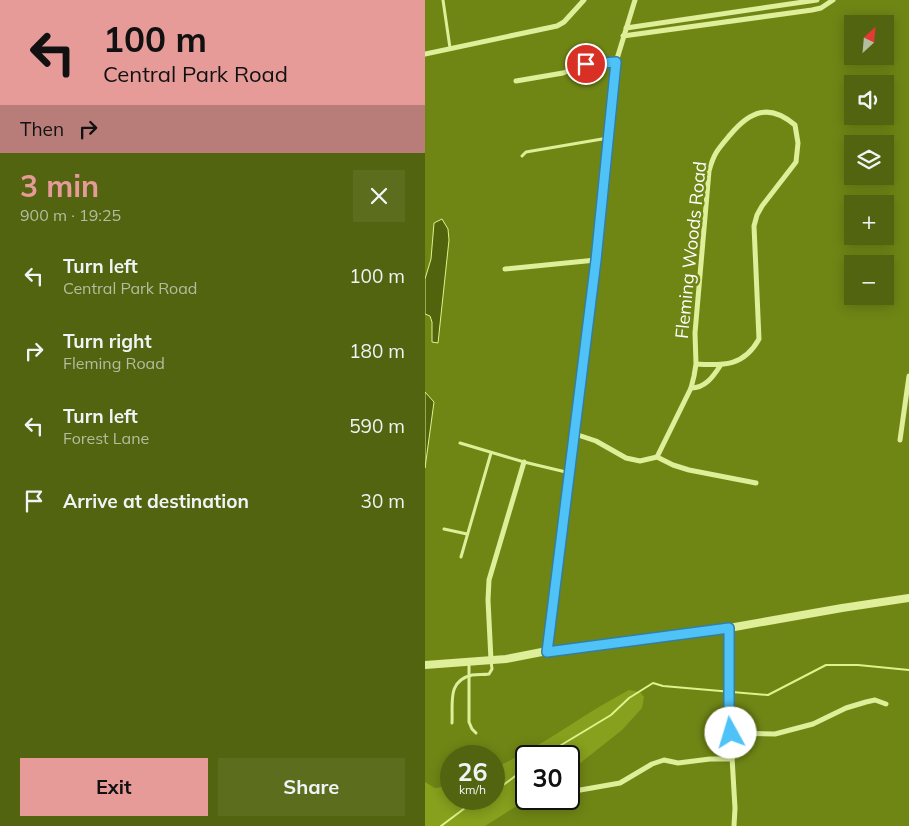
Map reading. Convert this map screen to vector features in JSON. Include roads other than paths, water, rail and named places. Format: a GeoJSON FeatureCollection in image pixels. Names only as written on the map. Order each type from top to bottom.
{"type":"FeatureCollection","features":[{"type":"Feature","properties":{"kind":"street"},"geometry":{"type":"LineString","coordinates":[[425,54],[557,26],[564,22],[584,0]]}},
{"type":"Feature","properties":{"kind":"street"},"geometry":{"type":"LineString","coordinates":[[547,652],[596,260],[616,62],[635,0]]}},
{"type":"Feature","properties":{"kind":"street"},"geometry":{"type":"LineString","coordinates":[[626,28],[817,0]]}},
{"type":"Feature","properties":{"kind":"street"},"geometry":{"type":"LineString","coordinates":[[623,36],[821,8],[833,0]]}},
{"type":"Feature","properties":{"kind":"street"},"geometry":{"type":"LineString","coordinates":[[516,81],[563,73],[586,64],[616,62]]}},
{"type":"Feature","properties":{"kind":"street","name":"Fleming Woods Road"},"geometry":{"type":"LineString","coordinates":[[657,457],[691,388],[696,364],[695,333],[708,180],[714,154],[739,124],[751,115],[763,111],[777,114],[795,125],[798,143],[796,162],[757,215],[754,226],[759,339],[753,350],[742,360],[720,366],[696,364]]}},
{"type":"Feature","properties":{"kind":"street"},"geometry":{"type":"LineString","coordinates":[[505,269],[596,260]]}},
{"type":"Feature","properties":{"kind":"street"},"geometry":{"type":"LineString","coordinates":[[691,388],[697,388],[707,383],[720,366]]}},
{"type":"Feature","properties":{"kind":"street"},"geometry":{"type":"LineString","coordinates":[[901,440],[909,376]]}},
{"type":"Feature","properties":{"kind":"street"},"geometry":{"type":"LineString","coordinates":[[575,434],[596,441],[626,458],[640,461],[657,457],[689,470],[756,482]]}},
{"type":"Feature","properties":{"kind":"street"},"geometry":{"type":"LineString","coordinates":[[491,660],[489,580],[524,462]]}},
{"type":"Feature","properties":{"kind":"street"},"geometry":{"type":"LineString","coordinates":[[425,665],[491,660],[729,628],[909,598]]}},
{"type":"Feature","properties":{"kind":"street"},"geometry":{"type":"LineString","coordinates":[[729,628],[729,706],[735,808],[734,826]]}},
{"type":"Feature","properties":{"kind":"street"},"geometry":{"type":"LineString","coordinates":[[731,733],[775,734],[813,724],[846,708],[866,702],[875,700],[886,704]]}},
{"type":"Feature","properties":{"kind":"street"},"geometry":{"type":"LineString","coordinates":[[580,790],[620,783],[652,764],[664,760],[678,763],[710,759],[732,759]]}},
{"type":"Feature","properties":{"kind":"lane"},"geometry":{"type":"LineString","coordinates":[[443,0],[450,49]]}},
{"type":"Feature","properties":{"kind":"lane"},"geometry":{"type":"LineString","coordinates":[[802,3],[803,11]]}},
{"type":"Feature","properties":{"kind":"lane"},"geometry":{"type":"LineString","coordinates":[[733,13],[734,21]]}},
{"type":"Feature","properties":{"kind":"lane"},"geometry":{"type":"LineString","coordinates":[[666,22],[667,30]]}},
{"type":"Feature","properties":{"kind":"lane"},"geometry":{"type":"LineString","coordinates":[[521,156],[526,152],[608,138]]}},
{"type":"Feature","properties":{"kind":"lane"},"geometry":{"type":"LineString","coordinates":[[460,444],[570,473]]}},
{"type":"Feature","properties":{"kind":"lane"},"geometry":{"type":"LineString","coordinates":[[461,556],[491,452]]}},
{"type":"Feature","properties":{"kind":"lane"},"geometry":{"type":"LineString","coordinates":[[444,529],[467,534]]}},
{"type":"Feature","properties":{"kind":"lane"},"geometry":{"type":"LineString","coordinates":[[452,723],[455,684],[469,676],[489,674],[492,669],[491,660]]}},
{"type":"Feature","properties":{"kind":"lane"},"geometry":{"type":"LineString","coordinates":[[469,662],[469,722],[471,729],[476,733]]}},
{"type":"Feature","properties":{"kind":"waterway"},"geometry":{"type":"LineString","coordinates":[[561,745],[611,715],[629,698],[653,683],[663,686],[768,695],[826,665],[858,665],[909,670]]}},
{"type":"Feature","properties":{"kind":"waterway"},"geometry":{"type":"LineString","coordinates":[[505,784],[515,776]]}},
{"type":"Feature","properties":{"kind":"waterway"},"geometry":{"type":"LineString","coordinates":[[441,826],[462,810]]}}]}
